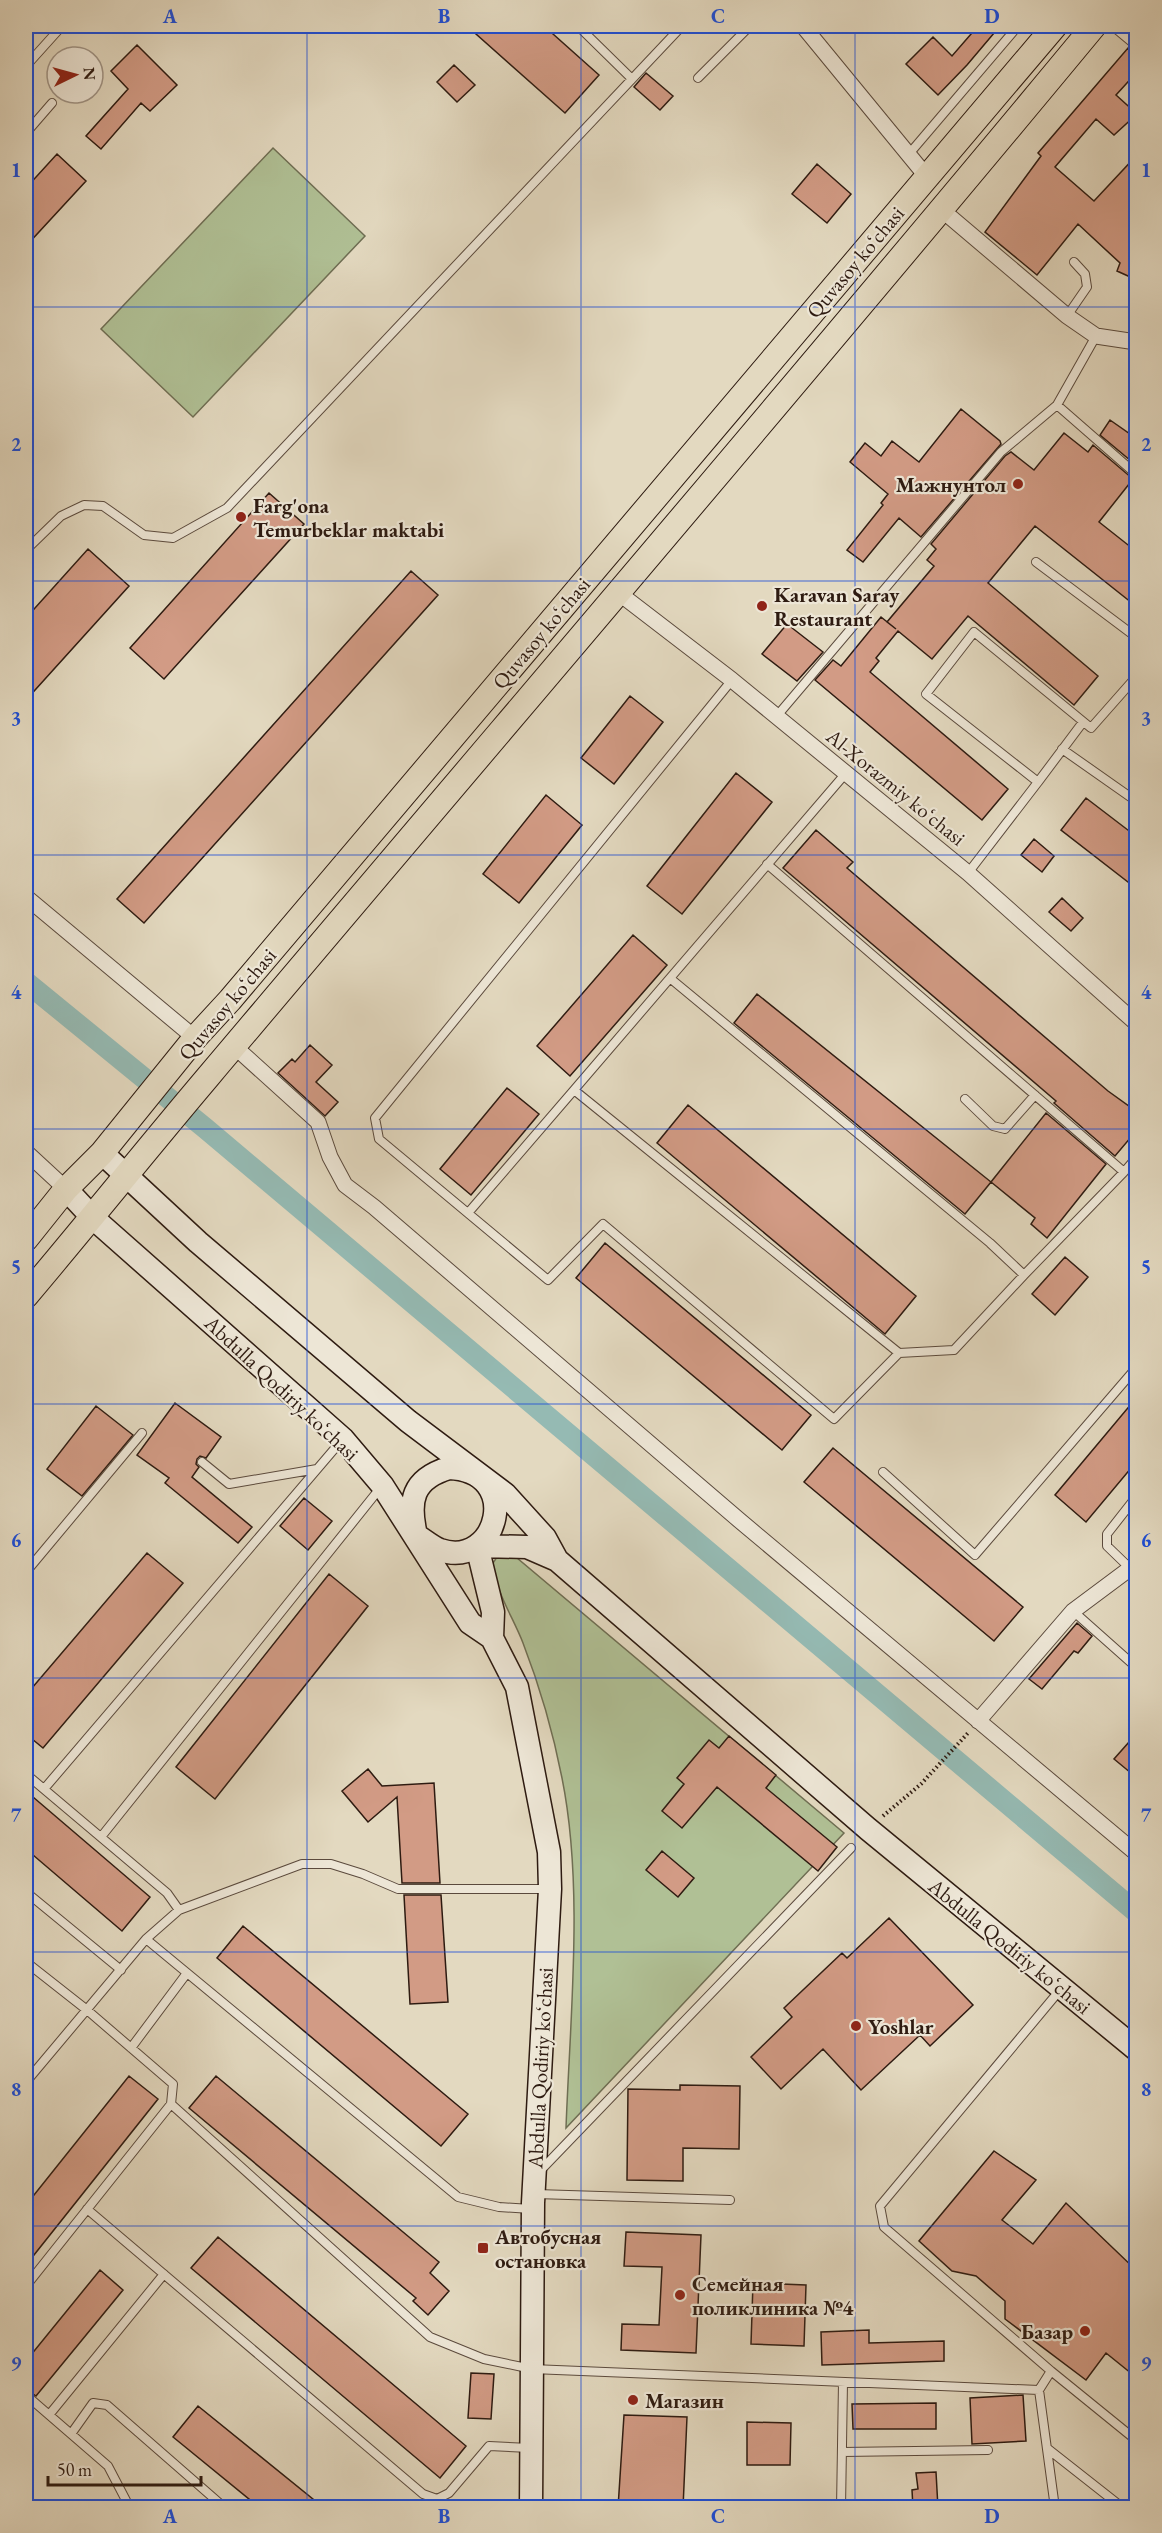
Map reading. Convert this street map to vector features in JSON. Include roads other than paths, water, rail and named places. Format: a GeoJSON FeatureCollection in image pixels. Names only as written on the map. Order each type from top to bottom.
{"type":"FeatureCollection","features":[{"type":"Feature","properties":{"kind":"main road","name":"Quvasoy koʻchasi"},"geometry":{"type":"LineString","coordinates":[[26,1239],[66,1189],[102,1153],[189,1046],[246,982],[1055,26]]}},
{"type":"Feature","properties":{"kind":"main road","name":"Quvasoy koʻchasi"},"geometry":{"type":"LineString","coordinates":[[128,1175],[209,1075],[620,594],[1094,26]]}},
{"type":"Feature","properties":{"kind":"main road"},"geometry":{"type":"LineString","coordinates":[[26,1296],[128,1175]]}},
{"type":"Feature","properties":{"kind":"street"},"geometry":{"type":"LineString","coordinates":[[803,26],[927,177]]}},
{"type":"Feature","properties":{"kind":"street"},"geometry":{"type":"LineString","coordinates":[[1118,26],[1135,36]]}},
{"type":"Feature","properties":{"kind":"street"},"geometry":{"type":"LineString","coordinates":[[942,210],[1066,316],[1096,336],[1137,342]]}},
{"type":"Feature","properties":{"kind":"street","name":"Al-Xorazmiy koʻchasi"},"geometry":{"type":"LineString","coordinates":[[620,594],[732,680],[968,873],[1137,1023]]}},
{"type":"Feature","properties":{"kind":"street"},"geometry":{"type":"LineString","coordinates":[[26,897],[189,1046]]}},
{"type":"Feature","properties":{"kind":"street"},"geometry":{"type":"LineString","coordinates":[[232,1050],[318,1122],[330,1157],[345,1185],[374,1207],[978,1721],[1137,1852]]}},
{"type":"Feature","properties":{"kind":"street"},"geometry":{"type":"LineString","coordinates":[[26,1152],[66,1189]]}},
{"type":"Feature","properties":{"kind":"street","name":"Abdulla Qodiriy koʻchasi"},"geometry":{"type":"LineString","coordinates":[[102,1153],[198,1242],[408,1421],[505,1494],[545,1538],[557,1560]]}},
{"type":"Feature","properties":{"kind":"street","name":"Abdulla Qodiriy koʻchasi"},"geometry":{"type":"LineString","coordinates":[[66,1189],[93,1218],[343,1439],[382,1485],[470,1623],[492,1638],[517,1687],[549,1852],[550,1889],[533,2193],[531,2508]]}},
{"type":"Feature","properties":{"kind":"street"},"geometry":{"type":"LineString","coordinates":[[449,1468],[463,1468],[476,1473],[487,1483],[494,1495],[496,1509],[494,1523],[488,1536],[477,1546],[451,1553],[438,1550],[416,1535],[412,1505],[416,1491],[424,1480],[435,1472],[449,1468]]}},
{"type":"Feature","properties":{"kind":"street","name":"Abdulla Qodiriy koʻchasi"},"geometry":{"type":"LineString","coordinates":[[492,1638],[493,1612],[477,1546],[527,1547],[557,1560],[868,1829],[1137,2049]]}},
{"type":"Feature","properties":{"kind":"street"},"geometry":{"type":"LineString","coordinates":[[978,1721],[1072,1611],[1135,1569]]}},
{"type":"Feature","properties":{"kind":"lane"},"geometry":{"type":"LineString","coordinates":[[26,66],[62,26]]}},
{"type":"Feature","properties":{"kind":"lane"},"geometry":{"type":"LineString","coordinates":[[578,26],[630,78]]}},
{"type":"Feature","properties":{"kind":"lane"},"geometry":{"type":"LineString","coordinates":[[26,550],[61,516],[84,505],[103,506],[144,536],[173,538],[227,508],[630,78],[682,26]]}},
{"type":"Feature","properties":{"kind":"lane"},"geometry":{"type":"LineString","coordinates":[[698,78],[750,26]]}},
{"type":"Feature","properties":{"kind":"lane"},"geometry":{"type":"LineString","coordinates":[[909,154],[1018,26]]}},
{"type":"Feature","properties":{"kind":"lane"},"geometry":{"type":"LineString","coordinates":[[26,133],[50,105]]}},
{"type":"Feature","properties":{"kind":"lane"},"geometry":{"type":"LineString","coordinates":[[1066,316],[1087,287],[1085,274],[1074,262]]}},
{"type":"Feature","properties":{"kind":"lane"},"geometry":{"type":"LineString","coordinates":[[776,717],[1001,452],[1057,405],[1096,336]]}},
{"type":"Feature","properties":{"kind":"lane"},"geometry":{"type":"LineString","coordinates":[[1057,405],[1137,474]]}},
{"type":"Feature","properties":{"kind":"lane"},"geometry":{"type":"LineString","coordinates":[[1036,562],[1137,638]]}},
{"type":"Feature","properties":{"kind":"lane"},"geometry":{"type":"LineString","coordinates":[[1038,782],[926,694],[974,632],[1091,728],[1137,677]]}},
{"type":"Feature","properties":{"kind":"lane"},"geometry":{"type":"LineString","coordinates":[[732,680],[375,1118],[380,1139],[548,1280],[603,1224],[834,1419],[899,1353]]}},
{"type":"Feature","properties":{"kind":"lane"},"geometry":{"type":"LineString","coordinates":[[968,873],[1083,722]]}},
{"type":"Feature","properties":{"kind":"lane"},"geometry":{"type":"LineString","coordinates":[[1062,749],[1137,801]]}},
{"type":"Feature","properties":{"kind":"lane"},"geometry":{"type":"LineString","coordinates":[[468,1213],[671,980],[766,864],[846,773]]}},
{"type":"Feature","properties":{"kind":"lane"},"geometry":{"type":"LineString","coordinates":[[766,864],[1124,1172]]}},
{"type":"Feature","properties":{"kind":"lane"},"geometry":{"type":"LineString","coordinates":[[671,980],[990,1243],[1024,1275]]}},
{"type":"Feature","properties":{"kind":"lane"},"geometry":{"type":"LineString","coordinates":[[574,1090],[899,1353],[954,1350],[1137,1158]]}},
{"type":"Feature","properties":{"kind":"lane"},"geometry":{"type":"LineString","coordinates":[[965,1099],[993,1126],[1005,1129],[1035,1095]]}},
{"type":"Feature","properties":{"kind":"lane"},"geometry":{"type":"LineString","coordinates":[[883,1472],[975,1555],[1137,1368]]}},
{"type":"Feature","properties":{"kind":"lane"},"geometry":{"type":"LineString","coordinates":[[26,1572],[142,1433]]}},
{"type":"Feature","properties":{"kind":"lane"},"geometry":{"type":"LineString","coordinates":[[44,1789],[343,1439]]}},
{"type":"Feature","properties":{"kind":"lane"},"geometry":{"type":"LineString","coordinates":[[202,1462],[229,1484],[317,1469]]}},
{"type":"Feature","properties":{"kind":"lane"},"geometry":{"type":"LineString","coordinates":[[101,1838],[382,1485]]}},
{"type":"Feature","properties":{"kind":"lane"},"geometry":{"type":"LineString","coordinates":[[1135,1569],[1107,1546],[1107,1534],[1137,1497]]}},
{"type":"Feature","properties":{"kind":"lane"},"geometry":{"type":"LineString","coordinates":[[1072,1611],[1137,1666]]}},
{"type":"Feature","properties":{"kind":"lane"},"geometry":{"type":"LineString","coordinates":[[26,1774],[167,1893],[179,1910]]}},
{"type":"Feature","properties":{"kind":"lane"},"geometry":{"type":"LineString","coordinates":[[533,2193],[851,1848]]}},
{"type":"Feature","properties":{"kind":"lane"},"geometry":{"type":"LineString","coordinates":[[26,2082],[146,1939],[179,1910],[302,1864],[332,1864],[398,1889],[550,1889]]}},
{"type":"Feature","properties":{"kind":"lane"},"geometry":{"type":"LineString","coordinates":[[26,1892],[121,1970]]}},
{"type":"Feature","properties":{"kind":"lane"},"geometry":{"type":"LineString","coordinates":[[146,1939],[458,2197],[499,2207],[533,2193],[730,2200]]}},
{"type":"Feature","properties":{"kind":"lane"},"geometry":{"type":"LineString","coordinates":[[26,1962],[87,2010],[173,2084],[171,2104],[26,2286]]}},
{"type":"Feature","properties":{"kind":"lane"},"geometry":{"type":"LineString","coordinates":[[131,2048],[187,1973]]}},
{"type":"Feature","properties":{"kind":"lane"},"geometry":{"type":"LineString","coordinates":[[1062,1988],[880,2206],[884,2227],[1052,2371],[1137,2440]]}},
{"type":"Feature","properties":{"kind":"lane"},"geometry":{"type":"LineString","coordinates":[[171,2104],[430,2337],[484,2359],[532,2369],[1039,2390]]}},
{"type":"Feature","properties":{"kind":"lane"},"geometry":{"type":"LineString","coordinates":[[87,2209],[423,2494],[437,2503],[449,2493],[489,2446],[532,2448]]}},
{"type":"Feature","properties":{"kind":"lane"},"geometry":{"type":"LineString","coordinates":[[49,2415],[164,2274]]}},
{"type":"Feature","properties":{"kind":"lane"},"geometry":{"type":"LineString","coordinates":[[1052,2371],[1039,2390],[1055,2508]]}},
{"type":"Feature","properties":{"kind":"lane"},"geometry":{"type":"LineString","coordinates":[[841,2508],[843,2382]]}},
{"type":"Feature","properties":{"kind":"lane"},"geometry":{"type":"LineString","coordinates":[[26,2395],[108,2466],[130,2508]]}},
{"type":"Feature","properties":{"kind":"lane"},"geometry":{"type":"LineString","coordinates":[[71,2434],[93,2403],[107,2405],[225,2508]]}},
{"type":"Feature","properties":{"kind":"lane"},"geometry":{"type":"LineString","coordinates":[[1048,2449],[1123,2508]]}},
{"type":"Feature","properties":{"kind":"lane"},"geometry":{"type":"LineString","coordinates":[[842,2452],[988,2450]]}},
{"type":"Feature","properties":{"kind":"waterway"},"geometry":{"type":"LineString","coordinates":[[26,982],[205,1128],[1136,1912]]}},
{"type":"Feature","properties":{"kind":"place","name":"Мажнунтол"},"geometry":{"type":"Point","coordinates":[1018,484]}},
{"type":"Feature","properties":{"kind":"place","name":"Farg'ona Temurbeklar maktabi"},"geometry":{"type":"Point","coordinates":[241,517]}},
{"type":"Feature","properties":{"kind":"place","name":"Karavan Saray Restaurant"},"geometry":{"type":"Point","coordinates":[762,606]}},
{"type":"Feature","properties":{"kind":"place","name":"Yoshlar"},"geometry":{"type":"Point","coordinates":[856,2026]}},
{"type":"Feature","properties":{"kind":"place","name":"Автобусная остановка"},"geometry":{"type":"Point","coordinates":[483,2248]}},
{"type":"Feature","properties":{"kind":"place","name":"Семейная поликлиника №4"},"geometry":{"type":"Point","coordinates":[680,2295]}},
{"type":"Feature","properties":{"kind":"place","name":"Базар"},"geometry":{"type":"Point","coordinates":[1085,2331]}},
{"type":"Feature","properties":{"kind":"place","name":"Магазин"},"geometry":{"type":"Point","coordinates":[633,2400]}}]}
